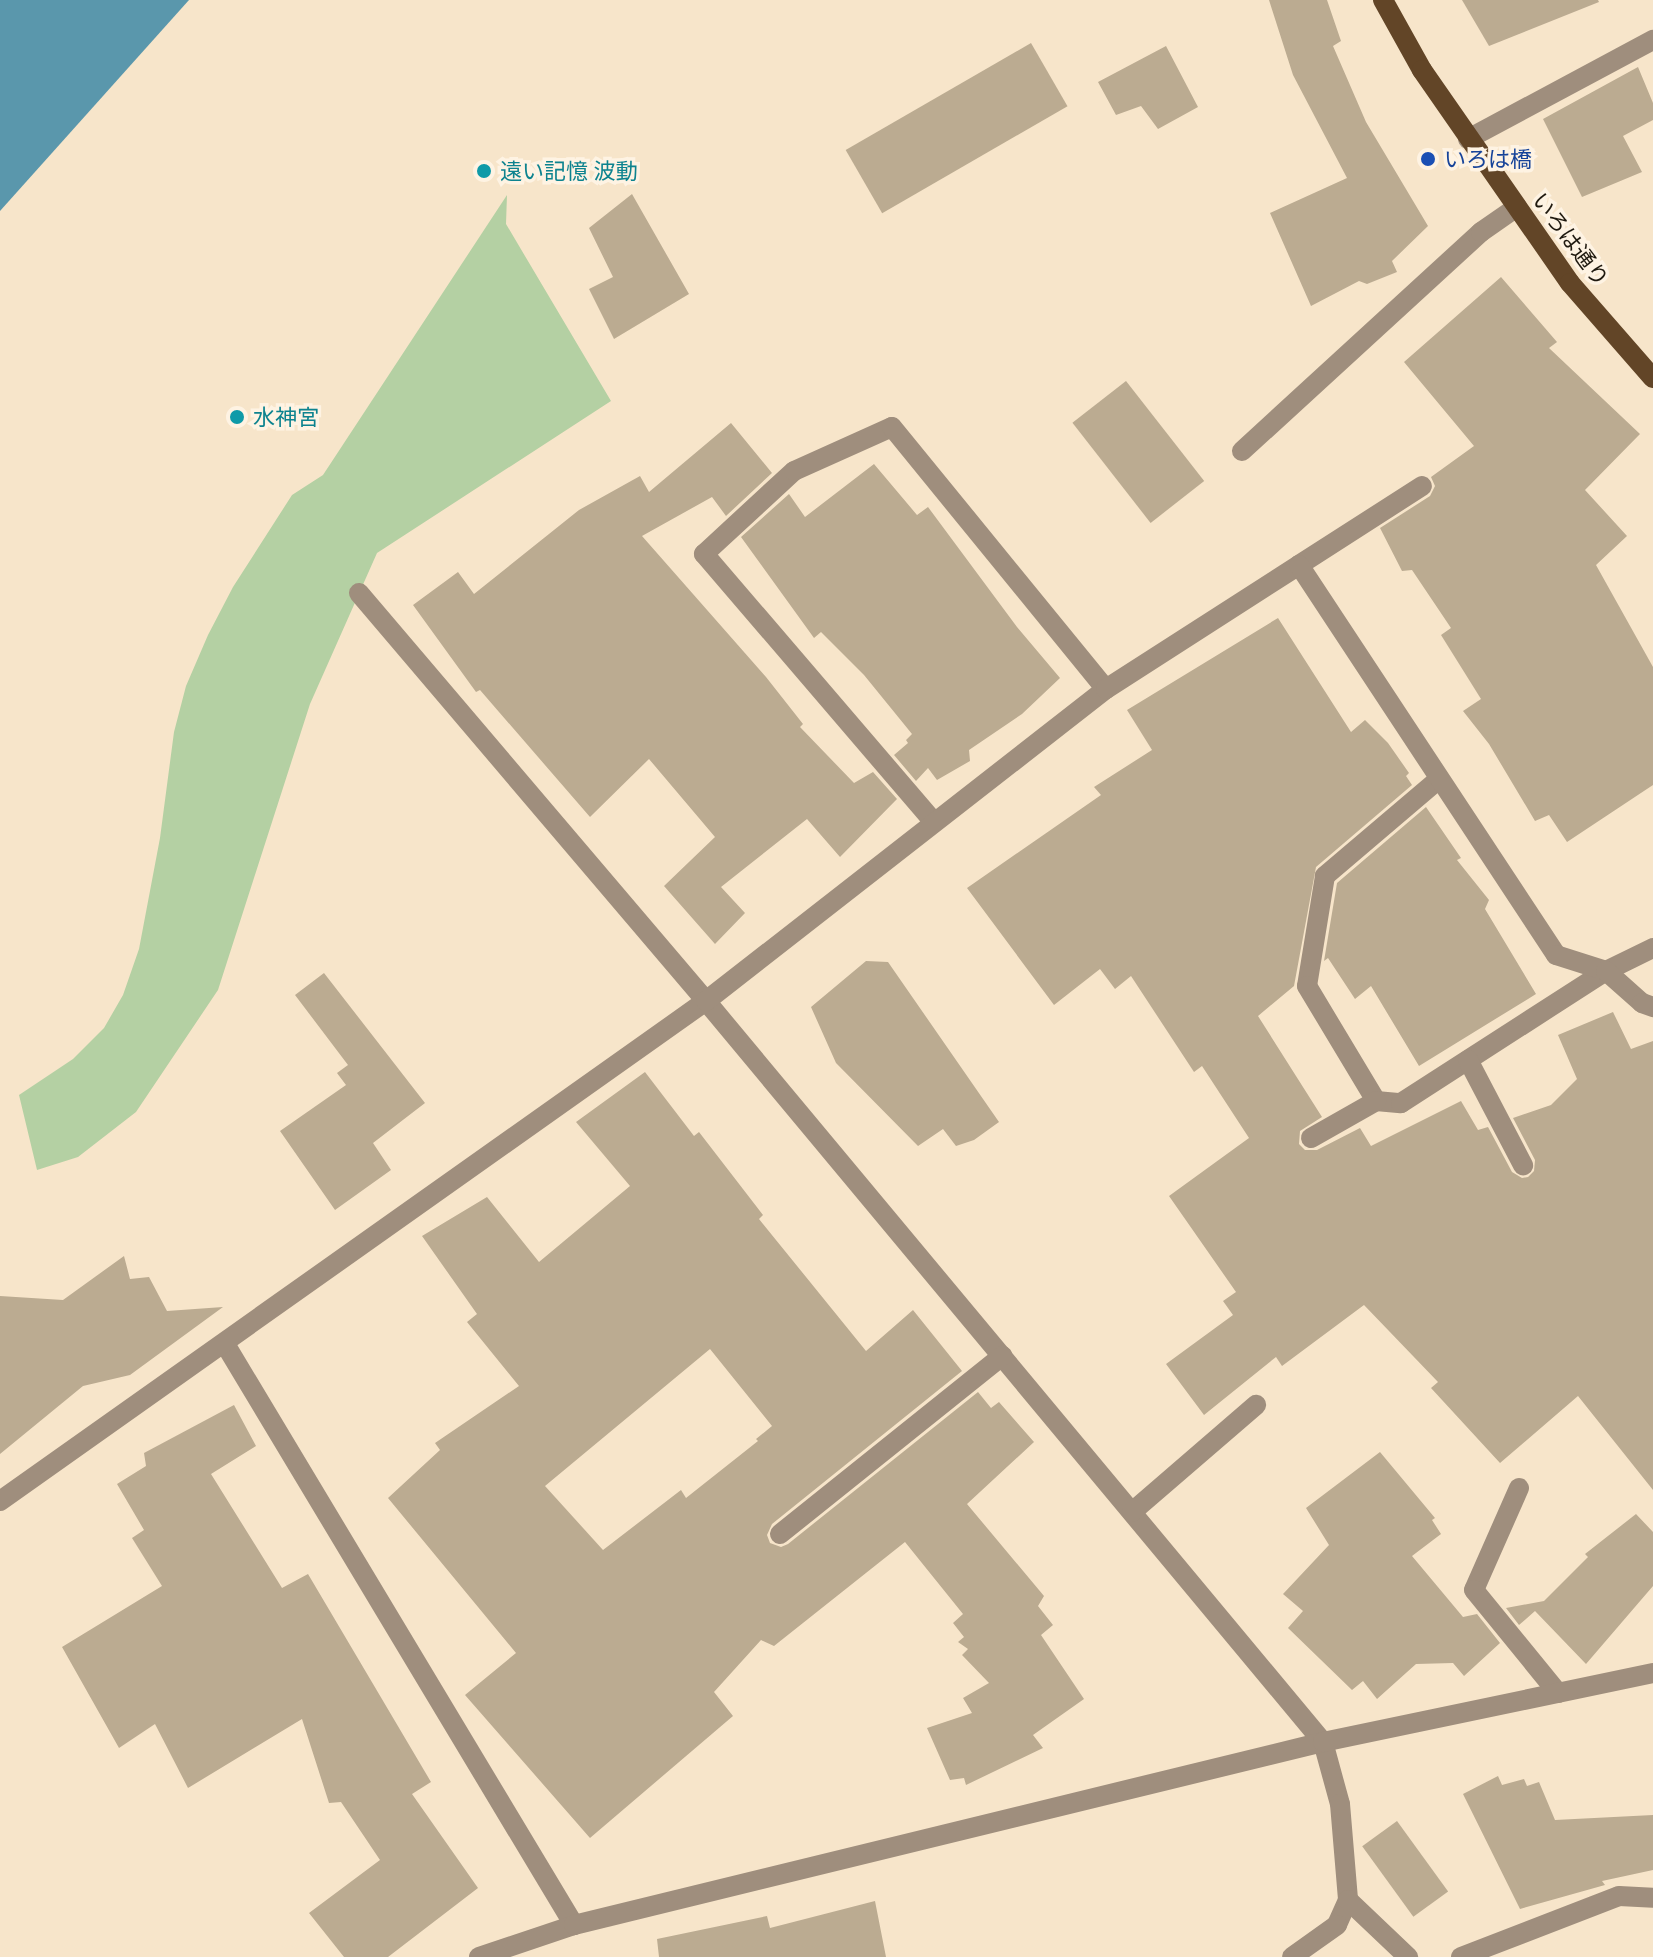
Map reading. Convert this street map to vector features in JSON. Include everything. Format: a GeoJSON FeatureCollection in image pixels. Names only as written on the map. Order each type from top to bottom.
{"type":"FeatureCollection","features":[{"type":"Feature","properties":{"kind":"main road","name":"いろは通り"},"geometry":{"type":"LineString","coordinates":[[1383,0],[1422,70],[1570,283],[1653,378]]}},
{"type":"Feature","properties":{"kind":"street"},"geometry":{"type":"LineString","coordinates":[[1468,139],[1653,40]]}},
{"type":"Feature","properties":{"kind":"street"},"geometry":{"type":"LineString","coordinates":[[1242,451],[1481,232],[1517,207]]}},
{"type":"Feature","properties":{"kind":"street"},"geometry":{"type":"LineString","coordinates":[[933,821],[704,554],[794,471],[892,427],[1106,689]]}},
{"type":"Feature","properties":{"kind":"street"},"geometry":{"type":"LineString","coordinates":[[0,1501],[706,1001],[1106,689],[1422,486]]}},
{"type":"Feature","properties":{"kind":"street"},"geometry":{"type":"LineString","coordinates":[[1299,565],[1556,955],[1606,971],[1642,1003],[1653,1007]]}},
{"type":"Feature","properties":{"kind":"street"},"geometry":{"type":"LineString","coordinates":[[359,593],[706,1001],[1323,1742],[1340,1804],[1348,1900],[1337,1925],[1292,1957]]}},
{"type":"Feature","properties":{"kind":"street"},"geometry":{"type":"LineString","coordinates":[[1376,1101],[1307,986],[1325,876],[1439,779]]}},
{"type":"Feature","properties":{"kind":"street"},"geometry":{"type":"LineString","coordinates":[[1311,1138],[1376,1101],[1401,1103],[1606,971],[1653,948]]}},
{"type":"Feature","properties":{"kind":"street"},"geometry":{"type":"LineString","coordinates":[[1468,1060],[1523,1165]]}},
{"type":"Feature","properties":{"kind":"street"},"geometry":{"type":"LineString","coordinates":[[225,1344],[574,1925]]}},
{"type":"Feature","properties":{"kind":"street"},"geometry":{"type":"LineString","coordinates":[[780,1534],[1002,1356]]}},
{"type":"Feature","properties":{"kind":"street"},"geometry":{"type":"LineString","coordinates":[[1132,1512],[1256,1405]]}},
{"type":"Feature","properties":{"kind":"street"},"geometry":{"type":"LineString","coordinates":[[1519,1488],[1474,1590],[1558,1693]]}},
{"type":"Feature","properties":{"kind":"street"},"geometry":{"type":"LineString","coordinates":[[479,1957],[574,1925],[1323,1742],[1653,1673]]}},
{"type":"Feature","properties":{"kind":"street"},"geometry":{"type":"LineString","coordinates":[[1461,1957],[1619,1896],[1653,1898]]}},
{"type":"Feature","properties":{"kind":"street"},"geometry":{"type":"LineString","coordinates":[[1348,1900],[1408,1957]]}},
{"type":"Feature","properties":{"kind":"green space"},"geometry":{"type":"Polygon","coordinates":[[[507,195],[506,224],[611,401],[377,553],[310,704],[218,990],[136,1112],[78,1157],[37,1170],[19,1095],[73,1059],[104,1028],[123,995],[139,949],[160,838],[174,732],[186,686],[208,635],[233,587],[292,495],[323,475],[507,195]]]}},
{"type":"Feature","properties":{"kind":"water"},"geometry":{"type":"Polygon","coordinates":[[[0,0],[189,0],[0,211],[0,0]]]}},
{"type":"Feature","properties":{"kind":"building"},"geometry":{"type":"Polygon","coordinates":[[[1269,0],[1327,0],[1341,41],[1333,46],[1366,122],[1428,226],[1392,261],[1397,272],[1367,284],[1359,281],[1311,306],[1270,213],[1347,178],[1293,75],[1269,0]]]}},
{"type":"Feature","properties":{"kind":"building"},"geometry":{"type":"Polygon","coordinates":[[[1462,0],[1598,0],[1599,2],[1489,46],[1462,0]]]}},
{"type":"Feature","properties":{"kind":"building"},"geometry":{"type":"Polygon","coordinates":[[[1031,43],[1068,106],[882,213],[846,150],[1031,43]]]}},
{"type":"Feature","properties":{"kind":"building"},"geometry":{"type":"Polygon","coordinates":[[[1166,46],[1198,107],[1158,129],[1141,106],[1116,115],[1098,82],[1166,46]]]}},
{"type":"Feature","properties":{"kind":"building"},"geometry":{"type":"Polygon","coordinates":[[[1638,67],[1653,103],[1653,120],[1623,136],[1642,172],[1582,197],[1543,119],[1638,67]]]}},
{"type":"Feature","properties":{"kind":"building"},"geometry":{"type":"Polygon","coordinates":[[[632,194],[689,294],[614,339],[589,289],[613,277],[589,228],[632,194]]]}},
{"type":"Feature","properties":{"kind":"building"},"geometry":{"type":"Polygon","coordinates":[[[1501,277],[1557,342],[1549,348],[1640,434],[1585,490],[1627,536],[1596,565],[1653,667],[1653,785],[1567,842],[1549,815],[1535,821],[1489,744],[1463,711],[1481,699],[1441,635],[1451,628],[1412,570],[1402,571],[1380,528],[1430,496],[1435,486],[1431,477],[1474,446],[1404,362],[1501,277]]]}},
{"type":"Feature","properties":{"kind":"building"},"geometry":{"type":"Polygon","coordinates":[[[1126,381],[1204,481],[1151,523],[1072,423],[1126,381]]]}},
{"type":"Feature","properties":{"kind":"building"},"geometry":{"type":"Polygon","coordinates":[[[731,423],[772,473],[726,516],[712,497],[642,536],[766,677],[803,724],[800,727],[854,783],[873,772],[897,799],[840,857],[807,819],[721,887],[745,913],[715,944],[664,886],[715,837],[649,759],[590,817],[480,690],[476,692],[413,605],[458,572],[474,594],[579,510],[640,476],[649,492],[731,423]]]}},
{"type":"Feature","properties":{"kind":"building"},"geometry":{"type":"Polygon","coordinates":[[[874,464],[917,515],[928,507],[1017,627],[1060,678],[1022,714],[969,750],[970,761],[937,780],[928,768],[916,781],[894,755],[908,743],[906,740],[912,734],[864,675],[821,632],[814,638],[741,537],[789,494],[805,517],[874,464]]]}},
{"type":"Feature","properties":{"kind":"building"},"geometry":{"type":"Polygon","coordinates":[[[1278,618],[1351,732],[1365,720],[1388,743],[1409,773],[1406,776],[1412,785],[1316,867],[1294,986],[1258,1016],[1322,1117],[1300,1131],[1299,1144],[1305,1150],[1317,1150],[1360,1128],[1371,1146],[1461,1101],[1478,1130],[1488,1127],[1512,1172],[1522,1178],[1528,1177],[1534,1171],[1535,1160],[1513,1118],[1551,1105],[1577,1079],[1558,1035],[1613,1012],[1631,1049],[1653,1041],[1653,1490],[1578,1396],[1500,1463],[1431,1388],[1438,1382],[1364,1305],[1282,1366],[1276,1357],[1204,1415],[1166,1364],[1233,1315],[1223,1301],[1236,1292],[1169,1196],[1249,1138],[1202,1066],[1194,1072],[1131,976],[1115,989],[1100,969],[1054,1005],[967,888],[1101,795],[1094,787],[1152,750],[1127,710],[1278,618]]]}},
{"type":"Feature","properties":{"kind":"building"},"geometry":{"type":"Polygon","coordinates":[[[1426,807],[1461,858],[1457,860],[1489,900],[1485,909],[1536,994],[1419,1066],[1371,986],[1355,999],[1328,958],[1324,961],[1337,883],[1426,807]]]}},
{"type":"Feature","properties":{"kind":"building"},"geometry":{"type":"Polygon","coordinates":[[[866,961],[888,962],[999,1122],[974,1140],[956,1146],[943,1129],[918,1146],[836,1063],[811,1007],[866,961]]]}},
{"type":"Feature","properties":{"kind":"building"},"geometry":{"type":"Polygon","coordinates":[[[324,973],[425,1103],[373,1143],[391,1170],[335,1210],[280,1131],[346,1085],[337,1073],[348,1065],[295,995],[324,973]]]}},
{"type":"Feature","properties":{"kind":"building"},"geometry":{"type":"Polygon","coordinates":[[[645,1072],[694,1136],[699,1132],[763,1215],[759,1219],[866,1351],[913,1310],[962,1371],[772,1524],[767,1535],[770,1543],[781,1547],[788,1544],[978,1392],[991,1408],[999,1402],[1034,1442],[967,1504],[1044,1596],[1038,1606],[1053,1625],[1041,1635],[1084,1699],[1033,1735],[1043,1748],[966,1785],[964,1778],[950,1780],[927,1728],[972,1713],[963,1698],[989,1683],[962,1655],[968,1649],[958,1642],[964,1637],[953,1623],[963,1614],[905,1542],[774,1646],[761,1640],[714,1692],[733,1716],[590,1838],[465,1695],[516,1653],[388,1498],[440,1450],[435,1443],[519,1386],[467,1322],[477,1314],[422,1236],[487,1197],[539,1262],[630,1186],[576,1122],[645,1072]],[[710,1349],[545,1486],[603,1550],[681,1490],[686,1498],[758,1441],[756,1439],[772,1426],[710,1349]]]}},
{"type":"Feature","properties":{"kind":"building"},"geometry":{"type":"Polygon","coordinates":[[[124,1256],[130,1279],[149,1277],[167,1311],[223,1307],[130,1375],[83,1386],[0,1454],[0,1296],[63,1300],[124,1256]]]}},
{"type":"Feature","properties":{"kind":"building"},"geometry":{"type":"Polygon","coordinates":[[[234,1405],[256,1446],[211,1474],[282,1588],[308,1574],[431,1782],[412,1794],[478,1888],[388,1957],[344,1957],[309,1913],[380,1860],[341,1802],[329,1803],[302,1719],[188,1788],[155,1724],[119,1748],[62,1647],[162,1586],[132,1538],[144,1530],[117,1484],[146,1466],[144,1453],[234,1405]]]}},
{"type":"Feature","properties":{"kind":"building"},"geometry":{"type":"Polygon","coordinates":[[[1380,1452],[1435,1518],[1432,1520],[1441,1534],[1412,1556],[1463,1617],[1477,1614],[1500,1643],[1464,1676],[1453,1663],[1416,1664],[1377,1699],[1363,1681],[1352,1690],[1288,1628],[1303,1611],[1283,1594],[1329,1545],[1306,1508],[1380,1452]]]}},
{"type":"Feature","properties":{"kind":"building"},"geometry":{"type":"Polygon","coordinates":[[[1636,1514],[1653,1532],[1653,1586],[1586,1664],[1535,1611],[1519,1625],[1506,1608],[1544,1601],[1588,1557],[1585,1554],[1636,1514]]]}},
{"type":"Feature","properties":{"kind":"building"},"geometry":{"type":"Polygon","coordinates":[[[1498,1776],[1502,1785],[1524,1779],[1527,1786],[1539,1782],[1555,1820],[1653,1815],[1653,1870],[1602,1881],[1605,1885],[1520,1909],[1463,1794],[1498,1776]]]}},
{"type":"Feature","properties":{"kind":"building"},"geometry":{"type":"Polygon","coordinates":[[[1397,1821],[1448,1891],[1413,1917],[1362,1846],[1397,1821]]]}},
{"type":"Feature","properties":{"kind":"building"},"geometry":{"type":"Polygon","coordinates":[[[875,1901],[886,1957],[659,1957],[657,1939],[767,1916],[770,1928],[875,1901]]]}},
{"type":"Feature","properties":{"kind":"place","name":"いろは橋"},"geometry":{"type":"Point","coordinates":[1428,159]}},
{"type":"Feature","properties":{"kind":"place","name":"遠い記憶 波動"},"geometry":{"type":"Point","coordinates":[484,171]}},
{"type":"Feature","properties":{"kind":"place","name":"水神宮"},"geometry":{"type":"Point","coordinates":[237,417]}}]}
